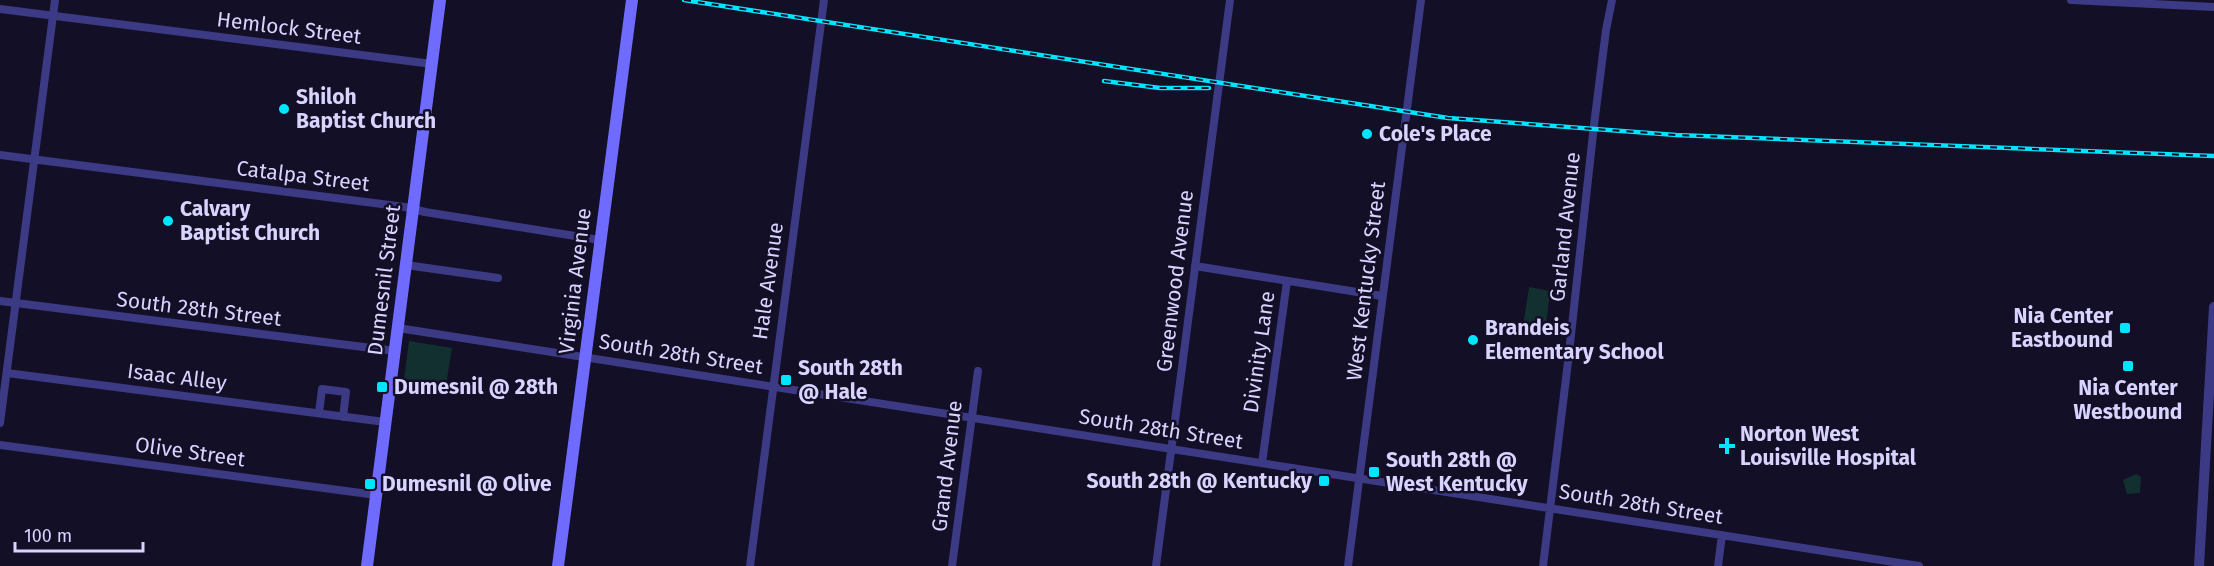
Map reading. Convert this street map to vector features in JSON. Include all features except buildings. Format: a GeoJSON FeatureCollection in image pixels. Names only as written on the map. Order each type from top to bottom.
{"type":"FeatureCollection","features":[{"type":"Feature","properties":{"kind":"main road","name":"Dumesnil Street"},"geometry":{"type":"LineString","coordinates":[[367,566],[440,0]]}},
{"type":"Feature","properties":{"kind":"main road","name":"Virginia Avenue"},"geometry":{"type":"LineString","coordinates":[[558,566],[632,0]]}},
{"type":"Feature","properties":{"kind":"street"},"geometry":{"type":"LineString","coordinates":[[0,423],[55,0]]}},
{"type":"Feature","properties":{"kind":"street","name":"Hale Avenue"},"geometry":{"type":"LineString","coordinates":[[750,566],[824,0]]}},
{"type":"Feature","properties":{"kind":"street","name":"Greenwood Avenue"},"geometry":{"type":"LineString","coordinates":[[1156,566],[1230,0]]}},
{"type":"Feature","properties":{"kind":"street","name":"West Kentucky Street"},"geometry":{"type":"LineString","coordinates":[[1348,566],[1421,0]]}},
{"type":"Feature","properties":{"kind":"street","name":"Garland Avenue"},"geometry":{"type":"LineString","coordinates":[[1543,566],[1594,125],[1612,0]]}},
{"type":"Feature","properties":{"kind":"street"},"geometry":{"type":"LineString","coordinates":[[2071,0],[2214,8]]}},
{"type":"Feature","properties":{"kind":"street","name":"Hemlock Street"},"geometry":{"type":"LineString","coordinates":[[0,9],[432,64]]}},
{"type":"Feature","properties":{"kind":"street","name":"Catalpa Street"},"geometry":{"type":"LineString","coordinates":[[0,155],[413,209],[600,240]]}},
{"type":"Feature","properties":{"kind":"street"},"geometry":{"type":"LineString","coordinates":[[406,265],[498,278]]}},
{"type":"Feature","properties":{"kind":"street"},"geometry":{"type":"LineString","coordinates":[[1195,266],[1382,296]]}},
{"type":"Feature","properties":{"kind":"street","name":"Divinity Lane"},"geometry":{"type":"LineString","coordinates":[[1262,463],[1287,281]]}},
{"type":"Feature","properties":{"kind":"street","name":"South 28th Street"},"geometry":{"type":"LineString","coordinates":[[0,301],[394,351]]}},
{"type":"Feature","properties":{"kind":"street"},"geometry":{"type":"LineString","coordinates":[[2199,566],[2211,428],[2214,307]]}},
{"type":"Feature","properties":{"kind":"street","name":"South 28th Street"},"geometry":{"type":"LineString","coordinates":[[398,328],[1919,566]]}},
{"type":"Feature","properties":{"kind":"street","name":"Grand Avenue"},"geometry":{"type":"LineString","coordinates":[[952,566],[978,371]]}},
{"type":"Feature","properties":{"kind":"street","name":"Isaac Alley"},"geometry":{"type":"LineString","coordinates":[[7,373],[385,422]]}},
{"type":"Feature","properties":{"kind":"street"},"geometry":{"type":"LineString","coordinates":[[319,413],[322,389],[346,392],[343,417]]}},
{"type":"Feature","properties":{"kind":"street","name":"Olive Street"},"geometry":{"type":"LineString","coordinates":[[0,445],[376,495]]}},
{"type":"Feature","properties":{"kind":"street"},"geometry":{"type":"LineString","coordinates":[[1718,566],[1722,535]]}},
{"type":"Feature","properties":{"kind":"green space"},"geometry":{"type":"Polygon","coordinates":[[[1529,287],[1550,291],[1545,334],[1522,332],[1529,287]]]}},
{"type":"Feature","properties":{"kind":"green space"},"geometry":{"type":"Polygon","coordinates":[[[409,341],[452,348],[446,385],[404,379],[409,341]]]}},
{"type":"Feature","properties":{"kind":"green space"},"geometry":{"type":"Polygon","coordinates":[[[2136,474],[2141,477],[2140,493],[2127,494],[2123,480],[2136,474]]]}},
{"type":"Feature","properties":{"kind":"railway"},"geometry":{"type":"LineString","coordinates":[[684,0],[1448,118],[1676,135],[2214,156]]}},
{"type":"Feature","properties":{"kind":"railway"},"geometry":{"type":"LineString","coordinates":[[1104,81],[1160,88],[1209,88]]}},
{"type":"Feature","properties":{"kind":"place","name":"Shiloh Baptist Church"},"geometry":{"type":"Point","coordinates":[284,109]}},
{"type":"Feature","properties":{"kind":"place","name":"Cole's Place"},"geometry":{"type":"Point","coordinates":[1367,134]}},
{"type":"Feature","properties":{"kind":"place","name":"Calvary Baptist Church"},"geometry":{"type":"Point","coordinates":[168,221]}},
{"type":"Feature","properties":{"kind":"place","name":"Nia Center Eastbound"},"geometry":{"type":"Point","coordinates":[2125,328]}},
{"type":"Feature","properties":{"kind":"place","name":"Brandeis Elementary School"},"geometry":{"type":"Point","coordinates":[1473,340]}},
{"type":"Feature","properties":{"kind":"place","name":"Nia Center Westbound"},"geometry":{"type":"Point","coordinates":[2128,366]}},
{"type":"Feature","properties":{"kind":"place","name":"South 28th @ Hale"},"geometry":{"type":"Point","coordinates":[786,380]}},
{"type":"Feature","properties":{"kind":"place","name":"Dumesnil @ 28th"},"geometry":{"type":"Point","coordinates":[382,387]}},
{"type":"Feature","properties":{"kind":"place","name":"Norton West Louisville Hospital"},"geometry":{"type":"Point","coordinates":[1727,446]}},
{"type":"Feature","properties":{"kind":"place","name":"South 28th @ West Kentucky"},"geometry":{"type":"Point","coordinates":[1374,472]}},
{"type":"Feature","properties":{"kind":"place","name":"South 28th @ Kentucky"},"geometry":{"type":"Point","coordinates":[1324,481]}},
{"type":"Feature","properties":{"kind":"place","name":"Dumesnil @ Olive"},"geometry":{"type":"Point","coordinates":[370,484]}}]}
